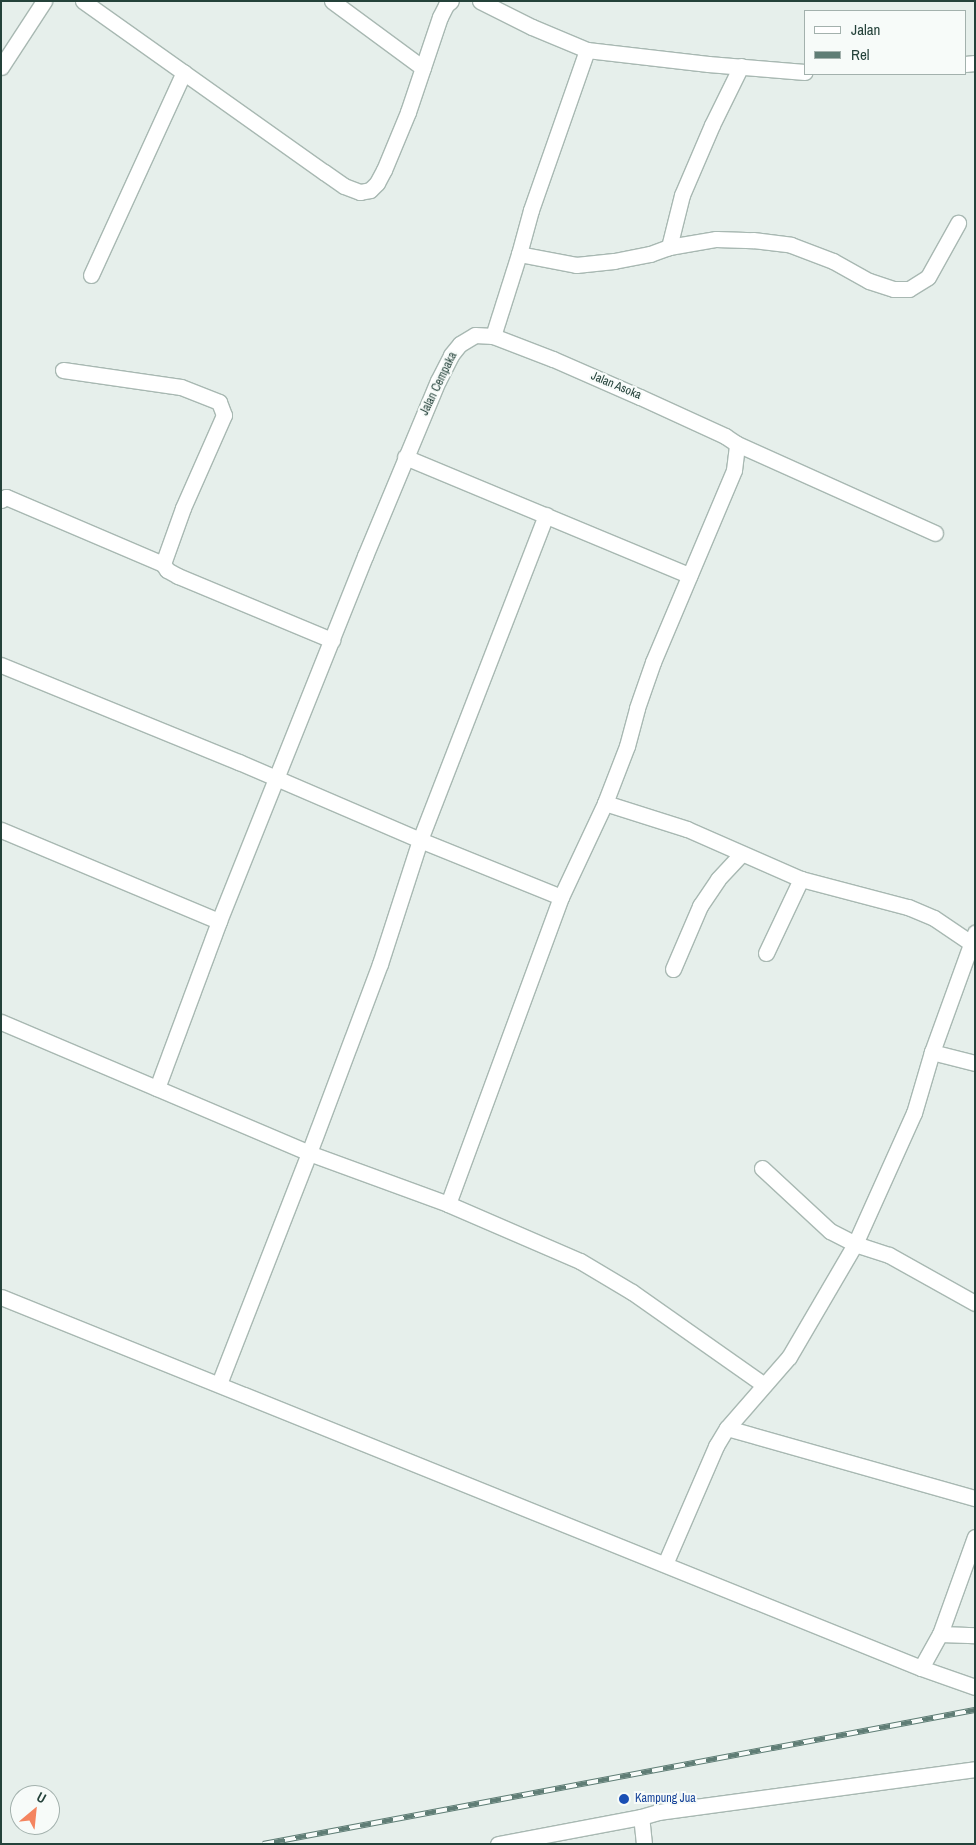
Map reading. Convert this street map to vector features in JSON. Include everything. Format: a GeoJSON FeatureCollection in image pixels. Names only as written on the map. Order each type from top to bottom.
{"type":"FeatureCollection","features":[{"type":"Feature","properties":{"kind":"street"},"geometry":{"type":"LineString","coordinates":[[1,67],[44,1]]}},
{"type":"Feature","properties":{"kind":"street"},"geometry":{"type":"LineString","coordinates":[[83,1],[330,177],[344,186],[360,192],[370,190],[377,183],[408,112],[440,17],[446,5],[451,1]]}},
{"type":"Feature","properties":{"kind":"street"},"geometry":{"type":"LineString","coordinates":[[332,1],[423,68]]}},
{"type":"Feature","properties":{"kind":"street"},"geometry":{"type":"LineString","coordinates":[[480,1],[532,27],[587,50],[708,64],[804,72]]}},
{"type":"Feature","properties":{"kind":"street"},"geometry":{"type":"LineString","coordinates":[[493,336],[531,210],[587,50]]}},
{"type":"Feature","properties":{"kind":"street"},"geometry":{"type":"LineString","coordinates":[[669,247],[682,195],[712,125],[741,66]]}},
{"type":"Feature","properties":{"kind":"street"},"geometry":{"type":"LineString","coordinates":[[91,275],[184,72]]}},
{"type":"Feature","properties":{"kind":"street"},"geometry":{"type":"LineString","coordinates":[[519,254],[576,265],[614,261],[650,254],[669,247],[716,239],[753,240],[791,245],[832,261],[869,281],[894,289],[909,289],[928,278],[958,223]]}},
{"type":"Feature","properties":{"kind":"street","name":"Jalan Cempaka"},"geometry":{"type":"LineString","coordinates":[[158,1088],[219,921],[406,457],[452,355],[460,344],[475,335],[493,336]]}},
{"type":"Feature","properties":{"kind":"street","name":"Jalan Asoka"},"geometry":{"type":"LineString","coordinates":[[493,336],[640,396],[725,436],[737,444],[936,533]]}},
{"type":"Feature","properties":{"kind":"street"},"geometry":{"type":"LineString","coordinates":[[63,370],[181,387],[219,402],[224,415],[183,508],[163,564]]}},
{"type":"Feature","properties":{"kind":"street"},"geometry":{"type":"LineString","coordinates":[[448,1204],[561,896],[605,803],[627,746],[637,708],[653,662],[734,470],[737,444]]}},
{"type":"Feature","properties":{"kind":"street"},"geometry":{"type":"LineString","coordinates":[[406,457],[690,575]]}},
{"type":"Feature","properties":{"kind":"street"},"geometry":{"type":"LineString","coordinates":[[1,500],[6,497],[163,564],[167,570],[178,576],[332,640]]}},
{"type":"Feature","properties":{"kind":"street"},"geometry":{"type":"LineString","coordinates":[[219,1384],[380,964],[420,840],[546,515]]}},
{"type":"Feature","properties":{"kind":"street"},"geometry":{"type":"LineString","coordinates":[[1,665],[239,762],[276,780],[420,840],[561,896]]}},
{"type":"Feature","properties":{"kind":"street"},"geometry":{"type":"LineString","coordinates":[[605,803],[687,830],[740,855],[801,879],[908,907],[973,938],[932,1052],[914,1113],[855,1244],[789,1357],[763,1384],[727,1428],[716,1446],[665,1564]]}},
{"type":"Feature","properties":{"kind":"street"},"geometry":{"type":"LineString","coordinates":[[1,830],[219,921]]}},
{"type":"Feature","properties":{"kind":"street"},"geometry":{"type":"LineString","coordinates":[[673,969],[700,906],[718,879],[740,855]]}},
{"type":"Feature","properties":{"kind":"street"},"geometry":{"type":"LineString","coordinates":[[766,953],[801,879]]}},
{"type":"Feature","properties":{"kind":"street"},"geometry":{"type":"LineString","coordinates":[[1,1022],[309,1153],[448,1204],[587,1266],[632,1292],[763,1384]]}},
{"type":"Feature","properties":{"kind":"street"},"geometry":{"type":"LineString","coordinates":[[932,1052],[975,1063]]}},
{"type":"Feature","properties":{"kind":"street"},"geometry":{"type":"LineString","coordinates":[[762,1168],[819,1223],[830,1231],[855,1244],[889,1256],[975,1303]]}},
{"type":"Feature","properties":{"kind":"street"},"geometry":{"type":"LineString","coordinates":[[1,1297],[921,1668],[975,1687]]}},
{"type":"Feature","properties":{"kind":"street"},"geometry":{"type":"LineString","coordinates":[[727,1428],[975,1498]]}},
{"type":"Feature","properties":{"kind":"street"},"geometry":{"type":"LineString","coordinates":[[921,1668],[940,1634],[975,1537]]}},
{"type":"Feature","properties":{"kind":"street"},"geometry":{"type":"LineString","coordinates":[[940,1634],[975,1634]]}},
{"type":"Feature","properties":{"kind":"street"},"geometry":{"type":"LineString","coordinates":[[498,1844],[641,1817],[658,1812],[975,1769]]}},
{"type":"Feature","properties":{"kind":"street"},"geometry":{"type":"LineString","coordinates":[[641,1817],[644,1844]]}},
{"type":"Feature","properties":{"kind":"railway"},"geometry":{"type":"LineString","coordinates":[[263,1844],[975,1710]]}},
{"type":"Feature","properties":{"kind":"place","name":"Kampung Jua"},"geometry":{"type":"Point","coordinates":[624,1799]}}]}
